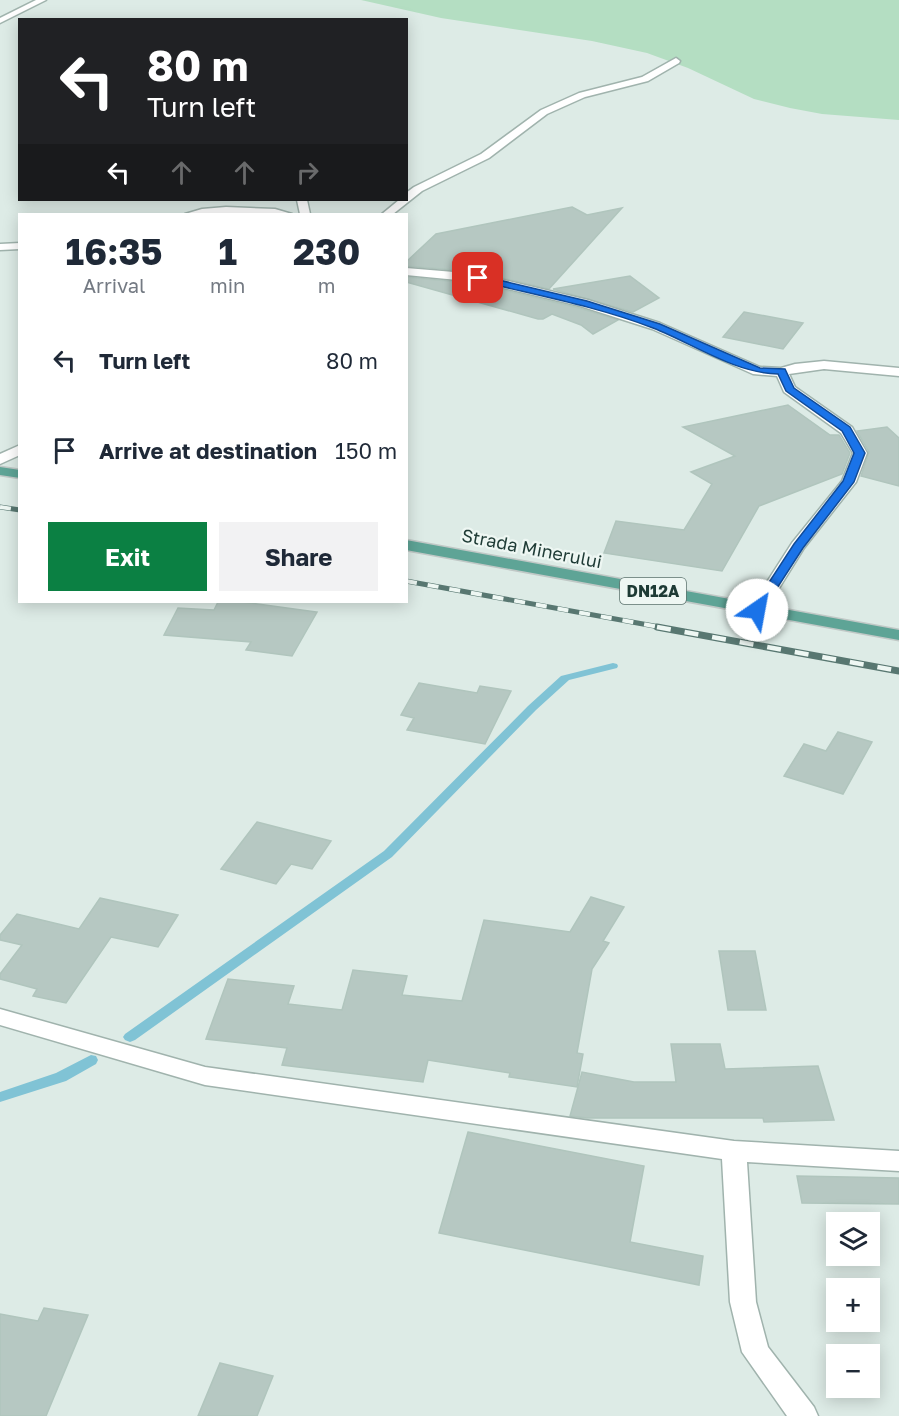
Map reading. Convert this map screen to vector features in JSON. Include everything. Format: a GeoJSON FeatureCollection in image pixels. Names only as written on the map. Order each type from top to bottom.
{"type":"FeatureCollection","features":[{"type":"Feature","properties":{"kind":"main road"},"geometry":{"type":"LineString","coordinates":[[0,471],[18,474]]}},
{"type":"Feature","properties":{"kind":"main road","name":"Strada Minerului"},"geometry":{"type":"LineString","coordinates":[[408,545],[899,635]]}},
{"type":"Feature","properties":{"kind":"street"},"geometry":{"type":"LineString","coordinates":[[0,21],[42,0]]}},
{"type":"Feature","properties":{"kind":"street"},"geometry":{"type":"LineString","coordinates":[[408,197],[418,189],[485,156],[544,112],[582,95],[645,79],[676,61]]}},
{"type":"Feature","properties":{"kind":"street"},"geometry":{"type":"LineString","coordinates":[[388,213],[403,201]]}},
{"type":"Feature","properties":{"kind":"street"},"geometry":{"type":"LineString","coordinates":[[196,213],[279,213]]}},
{"type":"Feature","properties":{"kind":"street"},"geometry":{"type":"LineString","coordinates":[[0,247],[18,246]]}},
{"type":"Feature","properties":{"kind":"street"},"geometry":{"type":"LineString","coordinates":[[408,271],[478,278],[584,303],[656,326],[758,371],[782,372],[796,365],[857,367],[899,372]]}},
{"type":"Feature","properties":{"kind":"street"},"geometry":{"type":"LineString","coordinates":[[757,610],[798,546],[849,482],[860,453],[847,430],[789,389],[782,372]]}},
{"type":"Feature","properties":{"kind":"street"},"geometry":{"type":"LineString","coordinates":[[0,460],[18,451]]}},
{"type":"Feature","properties":{"kind":"street"},"geometry":{"type":"LineString","coordinates":[[0,1017],[205,1076],[734,1151],[899,1161]]}},
{"type":"Feature","properties":{"kind":"street"},"geometry":{"type":"LineString","coordinates":[[734,1151],[743,1302],[756,1352],[804,1416]]}},
{"type":"Feature","properties":{"kind":"green space"},"geometry":{"type":"Polygon","coordinates":[[[361,0],[899,0],[899,120],[822,114],[790,108],[754,99],[688,68],[647,53],[592,41],[441,18],[361,0]]]}},
{"type":"Feature","properties":{"kind":"building"},"geometry":{"type":"Polygon","coordinates":[[[572,207],[587,215],[622,208],[549,289],[478,272],[408,266],[408,260],[436,234],[572,207]]]}},
{"type":"Feature","properties":{"kind":"building"},"geometry":{"type":"Polygon","coordinates":[[[630,276],[659,298],[633,312],[553,289],[630,276]]]}},
{"type":"Feature","properties":{"kind":"building"},"geometry":{"type":"Polygon","coordinates":[[[408,277],[478,284],[579,308],[618,320],[593,334],[581,325],[552,314],[538,319],[408,283],[408,277]]]}},
{"type":"Feature","properties":{"kind":"building"},"geometry":{"type":"Polygon","coordinates":[[[744,312],[803,323],[783,349],[723,337],[744,312]]]}},
{"type":"Feature","properties":{"kind":"building"},"geometry":{"type":"Polygon","coordinates":[[[788,405],[830,435],[839,435],[850,453],[842,474],[759,506],[722,571],[604,553],[616,521],[684,530],[712,484],[691,472],[735,456],[683,427],[788,405]]]}},
{"type":"Feature","properties":{"kind":"building"},"geometry":{"type":"Polygon","coordinates":[[[887,427],[899,438],[899,486],[861,476],[869,452],[857,431],[887,427]]]}},
{"type":"Feature","properties":{"kind":"building"},"geometry":{"type":"Polygon","coordinates":[[[218,603],[250,603],[317,612],[292,656],[246,650],[251,642],[164,635],[178,608],[214,610],[218,603]]]}},
{"type":"Feature","properties":{"kind":"building"},"geometry":{"type":"Polygon","coordinates":[[[419,683],[477,693],[480,686],[511,691],[485,744],[407,730],[414,718],[401,715],[419,683]]]}},
{"type":"Feature","properties":{"kind":"building"},"geometry":{"type":"Polygon","coordinates":[[[838,732],[872,742],[843,794],[784,776],[804,744],[826,751],[838,732]]]}},
{"type":"Feature","properties":{"kind":"building"},"geometry":{"type":"Polygon","coordinates":[[[257,822],[331,841],[312,869],[291,864],[276,884],[221,869],[257,822]]]}},
{"type":"Feature","properties":{"kind":"building"},"geometry":{"type":"Polygon","coordinates":[[[591,897],[624,907],[603,941],[609,943],[592,969],[577,1053],[583,1054],[577,1087],[509,1077],[510,1073],[428,1060],[423,1082],[282,1065],[287,1048],[206,1039],[228,979],[294,986],[288,1004],[342,1010],[353,970],[407,976],[402,995],[462,1001],[484,920],[570,932],[591,897]]]}},
{"type":"Feature","properties":{"kind":"building"},"geometry":{"type":"Polygon","coordinates":[[[100,898],[178,915],[158,947],[111,937],[66,1003],[33,996],[37,989],[0,979],[0,974],[22,945],[0,940],[0,935],[17,914],[79,929],[100,898]]]}},
{"type":"Feature","properties":{"kind":"building"},"geometry":{"type":"Polygon","coordinates":[[[719,951],[755,951],[766,1010],[728,1010],[719,951]]]}},
{"type":"Feature","properties":{"kind":"building"},"geometry":{"type":"Polygon","coordinates":[[[671,1044],[720,1044],[725,1069],[818,1066],[834,1120],[764,1122],[763,1118],[587,1118],[570,1116],[582,1072],[634,1082],[676,1082],[671,1044]]]}},
{"type":"Feature","properties":{"kind":"building"},"geometry":{"type":"Polygon","coordinates":[[[468,1132],[644,1166],[630,1242],[703,1256],[699,1285],[439,1233],[468,1132]]]}},
{"type":"Feature","properties":{"kind":"building"},"geometry":{"type":"Polygon","coordinates":[[[797,1176],[899,1178],[899,1204],[802,1203],[797,1176]]]}},
{"type":"Feature","properties":{"kind":"building"},"geometry":{"type":"Polygon","coordinates":[[[44,1308],[88,1315],[46,1416],[0,1416],[0,1314],[38,1321],[44,1308]]]}},
{"type":"Feature","properties":{"kind":"building"},"geometry":{"type":"Polygon","coordinates":[[[220,1363],[273,1376],[257,1416],[198,1416],[220,1363]]]}},
{"type":"Feature","properties":{"kind":"waterway"},"geometry":{"type":"LineString","coordinates":[[130,1037],[388,854],[532,708],[565,678],[613,666]]}},
{"type":"Feature","properties":{"kind":"waterway"},"geometry":{"type":"LineString","coordinates":[[0,1097],[61,1077],[91,1060]]}},
{"type":"Feature","properties":{"kind":"railway"},"geometry":{"type":"LineString","coordinates":[[0,507],[18,510]]}},
{"type":"Feature","properties":{"kind":"railway"},"geometry":{"type":"LineString","coordinates":[[408,581],[665,628]]}},
{"type":"Feature","properties":{"kind":"railway"},"geometry":{"type":"LineString","coordinates":[[657,627],[899,671]]}},
{"type":"Feature","properties":{"kind":"route"},"geometry":{"type":"LineString","coordinates":[[478,278],[584,303],[656,326],[758,371],[782,372],[789,389],[847,430],[860,453],[849,482],[798,546],[757,610]]}}]}
